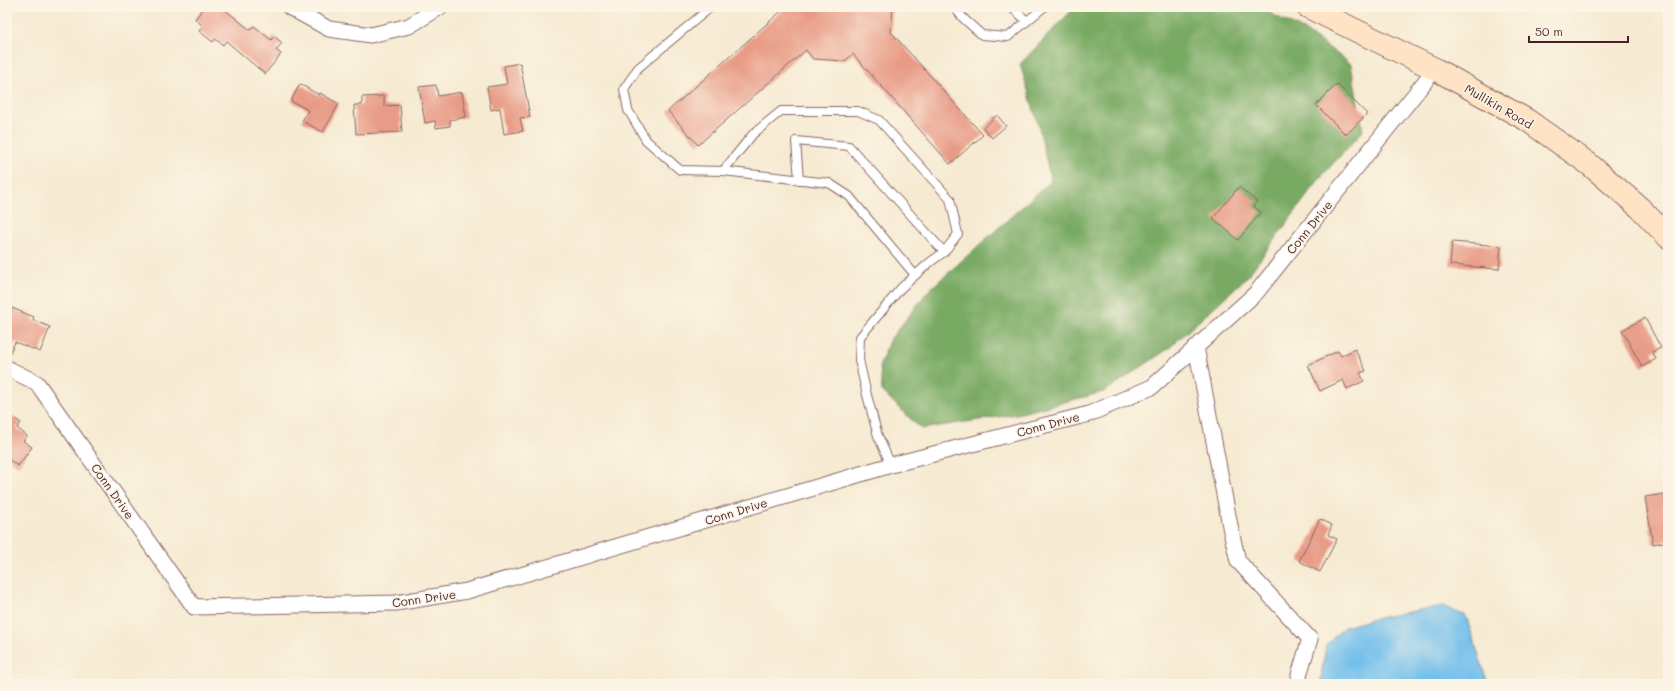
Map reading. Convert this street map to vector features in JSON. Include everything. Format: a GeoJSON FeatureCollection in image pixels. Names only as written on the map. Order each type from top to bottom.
{"type":"FeatureCollection","features":[{"type":"Feature","properties":{"kind":"street"},"geometry":{"type":"LineString","coordinates":[[289,7],[329,29],[371,35],[409,26],[440,7]]}},
{"type":"Feature","properties":{"kind":"street","name":"Mullikin Road"},"geometry":{"type":"LineString","coordinates":[[1308,7],[1434,70],[1527,120],[1582,159],[1640,208],[1668,237]]}},
{"type":"Feature","properties":{"kind":"street","name":"Conn Drive"},"geometry":{"type":"LineString","coordinates":[[7,368],[37,383],[194,607],[396,603],[467,591],[891,465],[1089,414],[1152,387],[1256,293],[1434,70]]}},
{"type":"Feature","properties":{"kind":"street"},"geometry":{"type":"LineString","coordinates":[[1196,347],[1238,561],[1310,639],[1300,675],[1300,684]]}},
{"type":"Feature","properties":{"kind":"lane"},"geometry":{"type":"LineString","coordinates":[[711,7],[638,68],[624,89],[628,110],[646,140],[680,170],[723,171],[829,183],[849,196],[915,275]]}},
{"type":"Feature","properties":{"kind":"lane"},"geometry":{"type":"LineString","coordinates":[[954,7],[964,19],[982,35],[1008,37],[1044,7]]}},
{"type":"Feature","properties":{"kind":"lane"},"geometry":{"type":"LineString","coordinates":[[1011,7],[1027,21]]}},
{"type":"Feature","properties":{"kind":"lane"},"geometry":{"type":"LineString","coordinates":[[723,171],[753,134],[781,111],[858,111],[880,120],[950,199],[958,234],[944,252],[928,263],[901,288],[860,337],[859,360],[867,395],[878,436],[891,465]]}},
{"type":"Feature","properties":{"kind":"lane"},"geometry":{"type":"LineString","coordinates":[[800,180],[796,141],[848,146],[944,252]]}},
{"type":"Feature","properties":{"kind":"green space"},"geometry":{"type":"Polygon","coordinates":[[[1075,7],[1258,7],[1307,32],[1351,64],[1363,131],[1320,178],[1247,277],[1168,349],[1104,392],[1017,414],[921,429],[882,391],[880,365],[889,341],[928,291],[1051,181],[1039,127],[1020,64],[1075,7]]]}},
{"type":"Feature","properties":{"kind":"water"},"geometry":{"type":"Polygon","coordinates":[[[1442,606],[1466,616],[1488,684],[1320,684],[1326,645],[1344,627],[1382,617],[1442,606]]]}},
{"type":"Feature","properties":{"kind":"building"},"geometry":{"type":"Polygon","coordinates":[[[204,7],[222,7],[250,30],[254,26],[271,40],[274,36],[282,43],[276,50],[281,54],[265,74],[226,41],[223,45],[215,39],[213,42],[199,31],[203,26],[195,19],[204,7]]]}},
{"type":"Feature","properties":{"kind":"building"},"geometry":{"type":"Polygon","coordinates":[[[786,7],[893,7],[891,32],[983,135],[950,164],[853,54],[845,61],[813,59],[806,50],[698,145],[668,111],[786,7]]]}},
{"type":"Feature","properties":{"kind":"building"},"geometry":{"type":"Polygon","coordinates":[[[520,63],[530,117],[520,118],[523,131],[504,134],[500,108],[491,110],[487,87],[507,84],[504,66],[520,63]]]}},
{"type":"Feature","properties":{"kind":"building"},"geometry":{"type":"Polygon","coordinates":[[[300,84],[339,104],[323,132],[302,121],[308,110],[291,101],[300,84]]]}},
{"type":"Feature","properties":{"kind":"building"},"geometry":{"type":"Polygon","coordinates":[[[1337,84],[1367,114],[1346,135],[1316,105],[1337,84]]]}},
{"type":"Feature","properties":{"kind":"building"},"geometry":{"type":"Polygon","coordinates":[[[436,85],[438,96],[462,92],[466,117],[450,120],[450,126],[436,128],[435,121],[425,123],[419,87],[436,85]]]}},
{"type":"Feature","properties":{"kind":"building"},"geometry":{"type":"Polygon","coordinates":[[[384,96],[384,106],[400,105],[402,132],[356,134],[354,105],[362,105],[362,97],[384,96]]]}},
{"type":"Feature","properties":{"kind":"building"},"geometry":{"type":"Polygon","coordinates":[[[997,115],[1006,126],[992,138],[983,128],[997,115]]]}},
{"type":"Feature","properties":{"kind":"building"},"geometry":{"type":"Polygon","coordinates":[[[1239,187],[1257,202],[1253,206],[1261,212],[1238,240],[1213,218],[1239,187]]]}},
{"type":"Feature","properties":{"kind":"building"},"geometry":{"type":"Polygon","coordinates":[[[1452,242],[1501,246],[1499,269],[1450,265],[1452,242]]]}},
{"type":"Feature","properties":{"kind":"building"},"geometry":{"type":"Polygon","coordinates":[[[12,308],[34,317],[33,320],[50,327],[40,352],[15,342],[7,359],[7,320],[12,308]]]}},
{"type":"Feature","properties":{"kind":"building"},"geometry":{"type":"Polygon","coordinates":[[[1645,318],[1661,348],[1652,352],[1656,359],[1642,367],[1622,330],[1645,318]]]}},
{"type":"Feature","properties":{"kind":"building"},"geometry":{"type":"Polygon","coordinates":[[[1355,349],[1366,371],[1360,373],[1364,381],[1347,389],[1343,380],[1320,391],[1308,365],[1338,351],[1341,356],[1355,349]]]}},
{"type":"Feature","properties":{"kind":"building"},"geometry":{"type":"Polygon","coordinates":[[[7,413],[21,423],[17,428],[27,436],[23,441],[32,447],[18,466],[7,458],[7,413]]]}},
{"type":"Feature","properties":{"kind":"building"},"geometry":{"type":"Polygon","coordinates":[[[1664,494],[1668,516],[1668,541],[1653,544],[1645,497],[1664,494]]]}},
{"type":"Feature","properties":{"kind":"building"},"geometry":{"type":"Polygon","coordinates":[[[1320,519],[1332,525],[1328,535],[1337,539],[1320,572],[1299,561],[1320,519]]]}}]}
